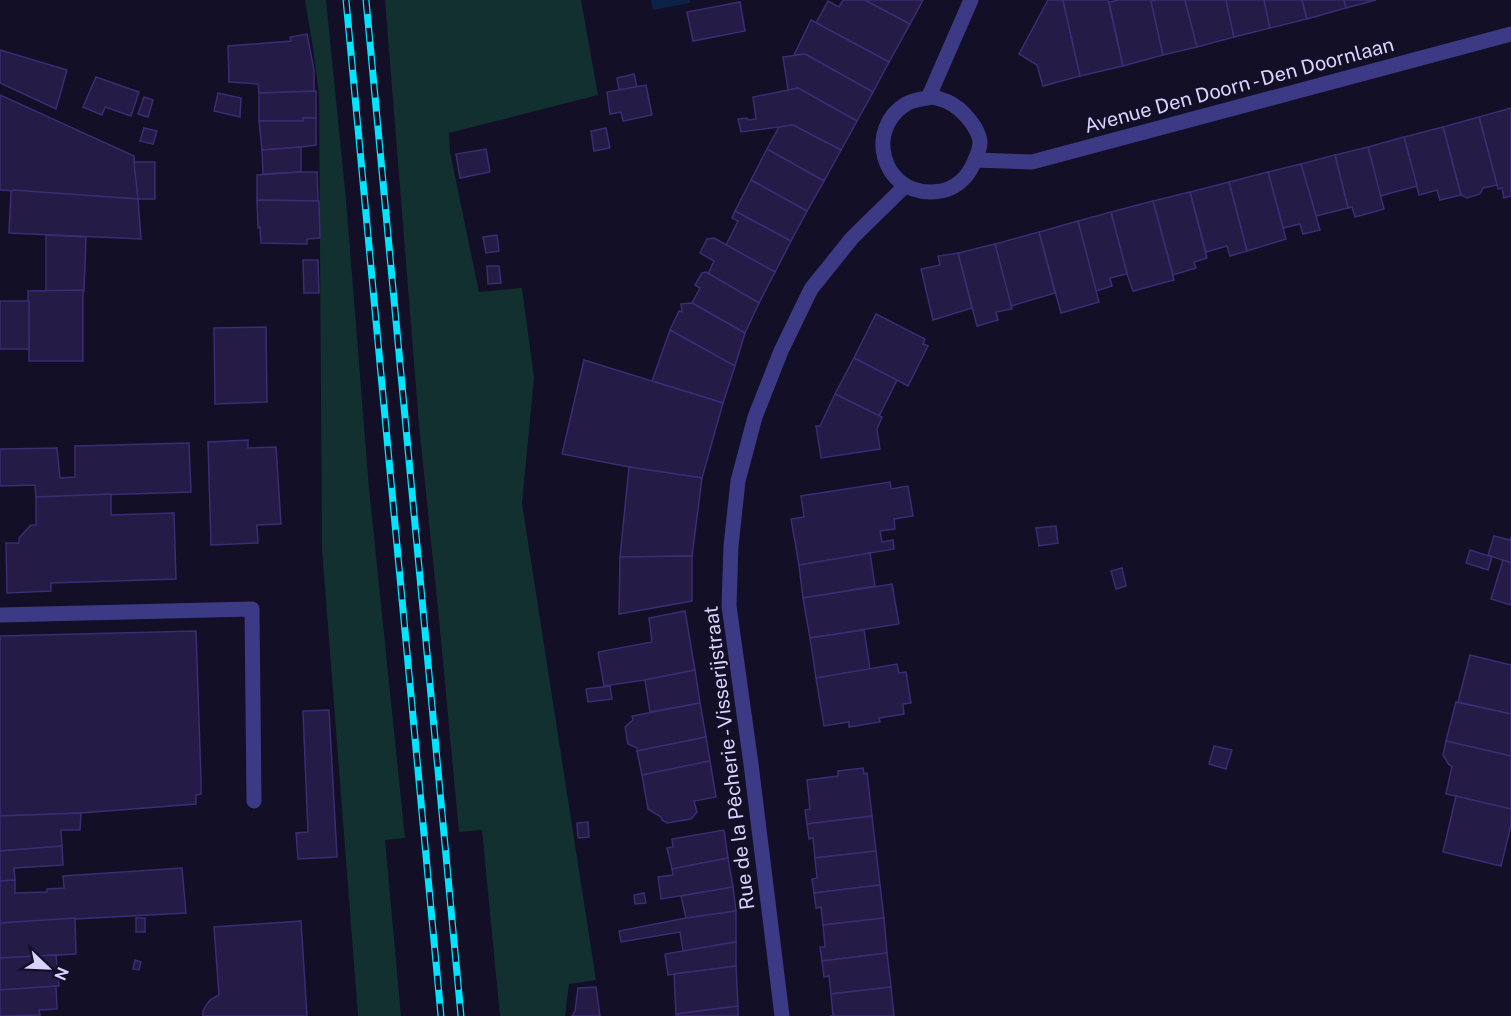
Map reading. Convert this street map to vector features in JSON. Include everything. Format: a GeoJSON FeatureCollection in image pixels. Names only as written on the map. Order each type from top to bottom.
{"type":"FeatureCollection","features":[{"type":"Feature","properties":{"kind":"street"},"geometry":{"type":"LineString","coordinates":[[949,102],[933,98],[917,99],[906,104],[893,116],[885,130],[882,146],[885,162],[893,176],[905,186],[921,192],[940,192],[955,186],[968,175],[975,160],[980,141],[964,111],[949,102],[929,96],[971,0]]}},
{"type":"Feature","properties":{"kind":"street","name":"Avenue Den Doorn - Den Doornlaan"},"geometry":{"type":"LineString","coordinates":[[975,160],[1032,162],[1511,34]]}},
{"type":"Feature","properties":{"kind":"street","name":"Rue de la Pêcherie - Visserijstraat"},"geometry":{"type":"LineString","coordinates":[[782,1016],[729,606],[731,546],[738,480],[755,417],[781,351],[811,289],[852,238],[905,186]]}},
{"type":"Feature","properties":{"kind":"street"},"geometry":{"type":"LineString","coordinates":[[0,615],[252,609],[254,801]]}},
{"type":"Feature","properties":{"kind":"green space"},"geometry":{"type":"Polygon","coordinates":[[[305,0],[326,0],[346,200],[369,488],[405,838],[385,840],[401,1016],[358,1016],[322,549],[319,95],[305,0]]]}},
{"type":"Feature","properties":{"kind":"green space"},"geometry":{"type":"Polygon","coordinates":[[[385,0],[581,0],[598,95],[449,133],[450,152],[479,292],[522,288],[534,378],[522,503],[596,980],[569,984],[565,1016],[500,1016],[482,830],[459,832],[419,425],[385,0]]]}},
{"type":"Feature","properties":{"kind":"water"},"geometry":{"type":"Polygon","coordinates":[[[651,0],[690,0],[690,3],[653,10],[651,0]]]}},
{"type":"Feature","properties":{"kind":"building"},"geometry":{"type":"Polygon","coordinates":[[[843,0],[865,0],[910,24],[889,62],[816,23],[828,1],[839,7],[843,0]]]}},
{"type":"Feature","properties":{"kind":"building"},"geometry":{"type":"Polygon","coordinates":[[[865,0],[923,0],[910,24],[865,0]]]}},
{"type":"Feature","properties":{"kind":"building"},"geometry":{"type":"Polygon","coordinates":[[[1048,0],[1063,0],[1080,76],[1043,86],[1037,65],[1019,54],[1048,0]]]}},
{"type":"Feature","properties":{"kind":"building"},"geometry":{"type":"Polygon","coordinates":[[[1063,0],[1108,0],[1123,66],[1080,76],[1063,0]]]}},
{"type":"Feature","properties":{"kind":"building"},"geometry":{"type":"Polygon","coordinates":[[[1151,0],[1163,55],[1123,66],[1109,2],[1151,0]]]}},
{"type":"Feature","properties":{"kind":"building"},"geometry":{"type":"Polygon","coordinates":[[[1185,0],[1197,47],[1163,55],[1151,1],[1185,0]]]}},
{"type":"Feature","properties":{"kind":"building"},"geometry":{"type":"Polygon","coordinates":[[[1185,0],[1226,0],[1234,37],[1197,47],[1185,0]]]}},
{"type":"Feature","properties":{"kind":"building"},"geometry":{"type":"Polygon","coordinates":[[[1226,0],[1264,0],[1270,28],[1234,37],[1226,0]]]}},
{"type":"Feature","properties":{"kind":"building"},"geometry":{"type":"Polygon","coordinates":[[[1264,0],[1302,0],[1307,19],[1270,28],[1264,0]]]}},
{"type":"Feature","properties":{"kind":"building"},"geometry":{"type":"Polygon","coordinates":[[[1302,0],[1344,0],[1346,8],[1307,19],[1302,0]]]}},
{"type":"Feature","properties":{"kind":"building"},"geometry":{"type":"Polygon","coordinates":[[[1344,0],[1376,0],[1346,8],[1344,0]]]}},
{"type":"Feature","properties":{"kind":"building"},"geometry":{"type":"Polygon","coordinates":[[[740,2],[745,31],[693,41],[687,12],[740,2]]]}},
{"type":"Feature","properties":{"kind":"building"},"geometry":{"type":"Polygon","coordinates":[[[811,20],[889,62],[873,92],[805,54],[794,55],[811,20]]]}},
{"type":"Feature","properties":{"kind":"building"},"geometry":{"type":"Polygon","coordinates":[[[307,34],[314,70],[314,92],[259,93],[258,84],[229,82],[228,46],[291,41],[290,37],[307,34]]]}},
{"type":"Feature","properties":{"kind":"building"},"geometry":{"type":"Polygon","coordinates":[[[0,50],[67,70],[56,109],[0,83],[0,50]]]}},
{"type":"Feature","properties":{"kind":"building"},"geometry":{"type":"Polygon","coordinates":[[[805,54],[873,92],[857,121],[798,88],[788,90],[783,57],[805,54]]]}},
{"type":"Feature","properties":{"kind":"building"},"geometry":{"type":"Polygon","coordinates":[[[634,74],[637,87],[619,90],[617,78],[634,74]]]}},
{"type":"Feature","properties":{"kind":"building"},"geometry":{"type":"Polygon","coordinates":[[[96,77],[139,92],[131,116],[105,107],[102,115],[83,107],[96,77]]]}},
{"type":"Feature","properties":{"kind":"building"},"geometry":{"type":"Polygon","coordinates":[[[646,85],[652,115],[623,121],[621,112],[610,114],[607,92],[646,85]]]}},
{"type":"Feature","properties":{"kind":"building"},"geometry":{"type":"Polygon","coordinates":[[[798,88],[857,121],[841,150],[793,125],[741,132],[738,119],[756,119],[753,97],[798,88]]]}},
{"type":"Feature","properties":{"kind":"building"},"geometry":{"type":"Polygon","coordinates":[[[316,91],[316,118],[303,118],[303,121],[259,121],[259,93],[316,91]]]}},
{"type":"Feature","properties":{"kind":"building"},"geometry":{"type":"Polygon","coordinates":[[[218,93],[241,98],[240,117],[214,111],[218,93]]]}},
{"type":"Feature","properties":{"kind":"building"},"geometry":{"type":"Polygon","coordinates":[[[0,95],[134,156],[138,199],[0,190],[0,95]]]}},
{"type":"Feature","properties":{"kind":"building"},"geometry":{"type":"Polygon","coordinates":[[[144,97],[153,100],[148,117],[138,114],[144,97]]]}},
{"type":"Feature","properties":{"kind":"building"},"geometry":{"type":"Polygon","coordinates":[[[1511,108],[1511,196],[1504,198],[1502,188],[1498,189],[1479,117],[1511,108]]]}},
{"type":"Feature","properties":{"kind":"building"},"geometry":{"type":"Polygon","coordinates":[[[1479,117],[1497,185],[1483,188],[1480,194],[1467,198],[1461,195],[1443,127],[1479,117]]]}},
{"type":"Feature","properties":{"kind":"building"},"geometry":{"type":"Polygon","coordinates":[[[303,118],[316,118],[316,145],[262,150],[259,121],[303,121],[303,118]]]}},
{"type":"Feature","properties":{"kind":"building"},"geometry":{"type":"Polygon","coordinates":[[[793,125],[841,150],[824,181],[767,149],[779,127],[793,125]]]}},
{"type":"Feature","properties":{"kind":"building"},"geometry":{"type":"Polygon","coordinates":[[[1443,127],[1461,195],[1440,200],[1437,190],[1419,195],[1404,137],[1443,127]]]}},
{"type":"Feature","properties":{"kind":"building"},"geometry":{"type":"Polygon","coordinates":[[[144,128],[157,131],[153,144],[140,141],[144,128]]]}},
{"type":"Feature","properties":{"kind":"building"},"geometry":{"type":"Polygon","coordinates":[[[606,128],[610,148],[594,151],[591,131],[606,128]]]}},
{"type":"Feature","properties":{"kind":"building"},"geometry":{"type":"Polygon","coordinates":[[[1404,137],[1417,186],[1380,196],[1368,147],[1404,137]]]}},
{"type":"Feature","properties":{"kind":"building"},"geometry":{"type":"Polygon","coordinates":[[[301,147],[301,172],[263,174],[262,150],[301,147]]]}},
{"type":"Feature","properties":{"kind":"building"},"geometry":{"type":"Polygon","coordinates":[[[1368,147],[1384,209],[1355,217],[1352,207],[1348,208],[1335,155],[1368,147]]]}},
{"type":"Feature","properties":{"kind":"building"},"geometry":{"type":"Polygon","coordinates":[[[486,149],[490,172],[460,178],[456,154],[486,149]]]}},
{"type":"Feature","properties":{"kind":"building"},"geometry":{"type":"Polygon","coordinates":[[[767,149],[824,181],[807,211],[751,180],[767,149]]]}},
{"type":"Feature","properties":{"kind":"building"},"geometry":{"type":"Polygon","coordinates":[[[1335,155],[1348,208],[1316,216],[1301,164],[1335,155]]]}},
{"type":"Feature","properties":{"kind":"building"},"geometry":{"type":"Polygon","coordinates":[[[134,162],[155,162],[155,199],[138,199],[134,162]]]}},
{"type":"Feature","properties":{"kind":"building"},"geometry":{"type":"Polygon","coordinates":[[[1301,164],[1320,230],[1303,234],[1300,224],[1283,228],[1268,172],[1301,164]]]}},
{"type":"Feature","properties":{"kind":"building"},"geometry":{"type":"Polygon","coordinates":[[[317,172],[318,201],[257,200],[257,175],[317,172]]]}},
{"type":"Feature","properties":{"kind":"building"},"geometry":{"type":"Polygon","coordinates":[[[1268,172],[1286,239],[1247,251],[1229,182],[1268,172]]]}},
{"type":"Feature","properties":{"kind":"building"},"geometry":{"type":"Polygon","coordinates":[[[751,180],[807,211],[791,241],[735,211],[751,180]]]}},
{"type":"Feature","properties":{"kind":"building"},"geometry":{"type":"Polygon","coordinates":[[[1229,182],[1247,251],[1230,256],[1227,246],[1206,252],[1190,192],[1229,182]]]}},
{"type":"Feature","properties":{"kind":"building"},"geometry":{"type":"Polygon","coordinates":[[[13,190],[138,199],[141,239],[9,233],[11,192],[13,190]]]}},
{"type":"Feature","properties":{"kind":"building"},"geometry":{"type":"Polygon","coordinates":[[[1190,192],[1207,258],[1194,262],[1196,268],[1173,275],[1153,201],[1190,192]]]}},
{"type":"Feature","properties":{"kind":"building"},"geometry":{"type":"Polygon","coordinates":[[[257,200],[319,201],[320,238],[307,239],[307,244],[261,243],[257,200]]]}},
{"type":"Feature","properties":{"kind":"building"},"geometry":{"type":"Polygon","coordinates":[[[1153,201],[1174,280],[1133,291],[1111,212],[1153,201]]]}},
{"type":"Feature","properties":{"kind":"building"},"geometry":{"type":"Polygon","coordinates":[[[735,211],[791,241],[775,272],[726,245],[738,221],[732,218],[735,211]]]}},
{"type":"Feature","properties":{"kind":"building"},"geometry":{"type":"Polygon","coordinates":[[[1111,212],[1127,274],[1110,278],[1112,286],[1096,291],[1078,221],[1111,212]]]}},
{"type":"Feature","properties":{"kind":"building"},"geometry":{"type":"Polygon","coordinates":[[[1078,221],[1099,302],[1061,313],[1039,232],[1078,221]]]}},
{"type":"Feature","properties":{"kind":"building"},"geometry":{"type":"Polygon","coordinates":[[[1039,232],[1055,293],[1011,306],[995,244],[1039,232]]]}},
{"type":"Feature","properties":{"kind":"building"},"geometry":{"type":"Polygon","coordinates":[[[46,235],[86,237],[84,291],[46,291],[46,235]]]}},
{"type":"Feature","properties":{"kind":"building"},"geometry":{"type":"Polygon","coordinates":[[[497,235],[499,251],[486,253],[483,237],[497,235]]]}},
{"type":"Feature","properties":{"kind":"building"},"geometry":{"type":"Polygon","coordinates":[[[714,238],[775,272],[759,303],[708,274],[714,261],[700,253],[707,239],[714,238]]]}},
{"type":"Feature","properties":{"kind":"building"},"geometry":{"type":"Polygon","coordinates":[[[995,244],[1012,309],[996,312],[998,320],[977,326],[958,253],[995,244]]]}},
{"type":"Feature","properties":{"kind":"building"},"geometry":{"type":"Polygon","coordinates":[[[958,253],[972,308],[933,320],[921,269],[940,265],[938,256],[958,253]]]}},
{"type":"Feature","properties":{"kind":"building"},"geometry":{"type":"Polygon","coordinates":[[[303,260],[318,260],[319,293],[304,293],[303,260]]]}},
{"type":"Feature","properties":{"kind":"building"},"geometry":{"type":"Polygon","coordinates":[[[487,266],[499,266],[501,283],[488,284],[487,266]]]}},
{"type":"Feature","properties":{"kind":"building"},"geometry":{"type":"Polygon","coordinates":[[[706,272],[759,303],[745,333],[692,303],[700,288],[695,285],[702,273],[706,272]]]}},
{"type":"Feature","properties":{"kind":"building"},"geometry":{"type":"Polygon","coordinates":[[[83,290],[83,361],[29,361],[28,291],[83,290]]]}},
{"type":"Feature","properties":{"kind":"building"},"geometry":{"type":"Polygon","coordinates":[[[0,301],[29,301],[29,349],[0,349],[0,301]]]}},
{"type":"Feature","properties":{"kind":"building"},"geometry":{"type":"Polygon","coordinates":[[[692,303],[745,333],[735,366],[670,330],[679,311],[682,312],[681,304],[692,303]]]}},
{"type":"Feature","properties":{"kind":"building"},"geometry":{"type":"Polygon","coordinates":[[[876,314],[925,339],[923,344],[928,346],[908,386],[854,358],[876,314]]]}},
{"type":"Feature","properties":{"kind":"building"},"geometry":{"type":"Polygon","coordinates":[[[266,327],[267,402],[215,404],[214,328],[266,327]]]}},
{"type":"Feature","properties":{"kind":"building"},"geometry":{"type":"Polygon","coordinates":[[[670,330],[735,366],[723,403],[652,381],[670,330]]]}},
{"type":"Feature","properties":{"kind":"building"},"geometry":{"type":"Polygon","coordinates":[[[854,358],[897,380],[879,416],[835,394],[854,358]]]}},
{"type":"Feature","properties":{"kind":"building"},"geometry":{"type":"Polygon","coordinates":[[[584,360],[723,403],[702,478],[562,454],[584,360]]]}},
{"type":"Feature","properties":{"kind":"building"},"geometry":{"type":"Polygon","coordinates":[[[835,394],[882,417],[877,429],[880,449],[821,458],[816,426],[820,426],[835,394]]]}},
{"type":"Feature","properties":{"kind":"building"},"geometry":{"type":"Polygon","coordinates":[[[248,440],[248,448],[276,447],[281,524],[257,525],[258,543],[211,545],[208,442],[248,440]]]}},
{"type":"Feature","properties":{"kind":"building"},"geometry":{"type":"Polygon","coordinates":[[[189,443],[191,492],[36,497],[35,485],[0,486],[0,449],[57,448],[60,478],[75,477],[75,446],[189,443]]]}},
{"type":"Feature","properties":{"kind":"building"},"geometry":{"type":"Polygon","coordinates":[[[629,467],[702,478],[692,556],[620,557],[629,467]]]}},
{"type":"Feature","properties":{"kind":"building"},"geometry":{"type":"Polygon","coordinates":[[[890,482],[891,489],[908,486],[913,516],[894,519],[895,529],[880,531],[882,542],[893,540],[894,549],[799,565],[791,519],[804,517],[801,496],[890,482]]]}},
{"type":"Feature","properties":{"kind":"building"},"geometry":{"type":"Polygon","coordinates":[[[111,494],[111,515],[174,513],[176,579],[51,583],[51,591],[7,593],[6,543],[19,543],[19,538],[31,525],[36,525],[36,497],[111,494]]]}},
{"type":"Feature","properties":{"kind":"building"},"geometry":{"type":"Polygon","coordinates":[[[1056,526],[1058,543],[1039,546],[1036,528],[1056,526]]]}},
{"type":"Feature","properties":{"kind":"building"},"geometry":{"type":"Polygon","coordinates":[[[1494,536],[1510,540],[1511,537],[1511,563],[1488,555],[1494,536]]]}},
{"type":"Feature","properties":{"kind":"building"},"geometry":{"type":"Polygon","coordinates":[[[1470,550],[1492,557],[1488,570],[1466,563],[1470,550]]]}},
{"type":"Feature","properties":{"kind":"building"},"geometry":{"type":"Polygon","coordinates":[[[870,553],[875,586],[803,598],[799,565],[870,553]]]}},
{"type":"Feature","properties":{"kind":"building"},"geometry":{"type":"Polygon","coordinates":[[[692,556],[692,601],[619,614],[620,557],[692,556]]]}},
{"type":"Feature","properties":{"kind":"building"},"geometry":{"type":"Polygon","coordinates":[[[1503,560],[1511,563],[1511,605],[1491,599],[1503,560]]]}},
{"type":"Feature","properties":{"kind":"building"},"geometry":{"type":"Polygon","coordinates":[[[1122,568],[1126,586],[1116,589],[1111,571],[1122,568]]]}},
{"type":"Feature","properties":{"kind":"building"},"geometry":{"type":"Polygon","coordinates":[[[892,584],[899,624],[810,638],[803,598],[892,584]]]}},
{"type":"Feature","properties":{"kind":"building"},"geometry":{"type":"Polygon","coordinates":[[[685,611],[695,670],[604,686],[598,652],[652,642],[649,618],[685,611]]]}},
{"type":"Feature","properties":{"kind":"building"},"geometry":{"type":"Polygon","coordinates":[[[864,630],[870,669],[816,678],[810,638],[864,630]]]}},
{"type":"Feature","properties":{"kind":"building"},"geometry":{"type":"Polygon","coordinates":[[[196,631],[201,794],[196,795],[196,804],[81,813],[0,816],[0,636],[196,631]]]}},
{"type":"Feature","properties":{"kind":"building"},"geometry":{"type":"Polygon","coordinates":[[[1470,655],[1511,665],[1511,714],[1458,702],[1470,655]]]}},
{"type":"Feature","properties":{"kind":"building"},"geometry":{"type":"Polygon","coordinates":[[[897,664],[899,673],[906,672],[911,703],[903,704],[904,714],[879,718],[880,722],[849,727],[849,722],[824,726],[816,678],[897,664]]]}},
{"type":"Feature","properties":{"kind":"building"},"geometry":{"type":"Polygon","coordinates":[[[695,670],[700,703],[650,712],[645,680],[695,670]]]}},
{"type":"Feature","properties":{"kind":"building"},"geometry":{"type":"Polygon","coordinates":[[[610,686],[612,699],[588,702],[586,689],[610,686]]]}},
{"type":"Feature","properties":{"kind":"building"},"geometry":{"type":"Polygon","coordinates":[[[1456,702],[1511,714],[1511,756],[1446,741],[1456,702]]]}},
{"type":"Feature","properties":{"kind":"building"},"geometry":{"type":"Polygon","coordinates":[[[700,703],[706,737],[637,751],[637,748],[628,744],[625,727],[633,720],[632,716],[700,703]]]}},
{"type":"Feature","properties":{"kind":"building"},"geometry":{"type":"Polygon","coordinates":[[[329,710],[337,857],[298,859],[296,833],[308,832],[303,711],[329,710]]]}},
{"type":"Feature","properties":{"kind":"building"},"geometry":{"type":"Polygon","coordinates":[[[706,737],[710,761],[642,775],[637,751],[706,737]]]}},
{"type":"Feature","properties":{"kind":"building"},"geometry":{"type":"Polygon","coordinates":[[[1446,741],[1511,756],[1511,809],[1446,794],[1452,766],[1443,755],[1446,741]]]}},
{"type":"Feature","properties":{"kind":"building"},"geometry":{"type":"Polygon","coordinates":[[[1214,746],[1232,750],[1226,769],[1209,764],[1214,746]]]}},
{"type":"Feature","properties":{"kind":"building"},"geometry":{"type":"Polygon","coordinates":[[[710,761],[716,797],[694,801],[697,812],[691,819],[667,823],[648,809],[642,775],[710,761]]]}},
{"type":"Feature","properties":{"kind":"building"},"geometry":{"type":"Polygon","coordinates":[[[863,768],[864,774],[867,773],[872,816],[807,824],[805,810],[810,809],[807,780],[838,776],[838,771],[863,768]]]}},
{"type":"Feature","properties":{"kind":"building"},"geometry":{"type":"Polygon","coordinates":[[[1456,796],[1511,809],[1511,825],[1501,866],[1443,852],[1456,796]]]}},
{"type":"Feature","properties":{"kind":"building"},"geometry":{"type":"Polygon","coordinates":[[[81,813],[80,830],[61,830],[62,846],[0,851],[0,816],[81,813]]]}},
{"type":"Feature","properties":{"kind":"building"},"geometry":{"type":"Polygon","coordinates":[[[872,816],[876,851],[815,858],[813,838],[809,839],[807,824],[872,816]]]}},
{"type":"Feature","properties":{"kind":"building"},"geometry":{"type":"Polygon","coordinates":[[[588,822],[589,837],[578,838],[577,823],[588,822]]]}},
{"type":"Feature","properties":{"kind":"building"},"geometry":{"type":"Polygon","coordinates":[[[724,830],[728,858],[672,869],[667,848],[673,847],[672,839],[724,830]]]}},
{"type":"Feature","properties":{"kind":"building"},"geometry":{"type":"Polygon","coordinates":[[[62,846],[63,865],[14,868],[15,880],[0,881],[0,851],[62,846]]]}},
{"type":"Feature","properties":{"kind":"building"},"geometry":{"type":"Polygon","coordinates":[[[876,851],[880,885],[814,893],[812,879],[817,878],[815,858],[876,851]]]}},
{"type":"Feature","properties":{"kind":"building"},"geometry":{"type":"Polygon","coordinates":[[[728,858],[733,887],[661,899],[658,877],[673,875],[672,869],[728,858]]]}},
{"type":"Feature","properties":{"kind":"building"},"geometry":{"type":"Polygon","coordinates":[[[182,868],[186,913],[0,923],[0,881],[15,880],[15,893],[47,892],[47,889],[64,888],[63,876],[182,868]]]}},
{"type":"Feature","properties":{"kind":"building"},"geometry":{"type":"Polygon","coordinates":[[[880,885],[884,918],[823,925],[821,907],[816,908],[814,893],[880,885]]]}},
{"type":"Feature","properties":{"kind":"building"},"geometry":{"type":"Polygon","coordinates":[[[733,887],[736,911],[686,918],[681,896],[733,887]]]}},
{"type":"Feature","properties":{"kind":"building"},"geometry":{"type":"Polygon","coordinates":[[[644,893],[646,903],[635,904],[634,895],[644,893]]]}},
{"type":"Feature","properties":{"kind":"building"},"geometry":{"type":"Polygon","coordinates":[[[736,911],[736,942],[683,951],[680,932],[621,942],[619,931],[736,911]]]}},
{"type":"Feature","properties":{"kind":"building"},"geometry":{"type":"Polygon","coordinates":[[[75,918],[76,954],[0,958],[0,923],[75,918]]]}},
{"type":"Feature","properties":{"kind":"building"},"geometry":{"type":"Polygon","coordinates":[[[136,918],[145,918],[145,932],[136,932],[136,918]]]}},
{"type":"Feature","properties":{"kind":"building"},"geometry":{"type":"Polygon","coordinates":[[[884,918],[887,953],[822,961],[820,947],[825,947],[823,925],[884,918]]]}},
{"type":"Feature","properties":{"kind":"building"},"geometry":{"type":"Polygon","coordinates":[[[301,921],[307,1016],[203,1016],[203,1011],[210,1000],[219,995],[214,927],[301,921]]]}},
{"type":"Feature","properties":{"kind":"building"},"geometry":{"type":"Polygon","coordinates":[[[736,942],[736,966],[668,975],[665,954],[736,942]]]}},
{"type":"Feature","properties":{"kind":"building"},"geometry":{"type":"Polygon","coordinates":[[[887,953],[891,987],[831,994],[829,976],[824,977],[822,961],[887,953]]]}},
{"type":"Feature","properties":{"kind":"building"},"geometry":{"type":"Polygon","coordinates":[[[56,955],[59,986],[0,990],[0,958],[56,955]]]}},
{"type":"Feature","properties":{"kind":"building"},"geometry":{"type":"Polygon","coordinates":[[[135,960],[141,962],[139,970],[133,969],[135,960]]]}},
{"type":"Feature","properties":{"kind":"building"},"geometry":{"type":"Polygon","coordinates":[[[736,966],[738,1006],[676,1014],[674,974],[736,966]]]}},
{"type":"Feature","properties":{"kind":"building"},"geometry":{"type":"Polygon","coordinates":[[[56,986],[57,1009],[39,1010],[40,1015],[0,1016],[0,990],[56,986]]]}},
{"type":"Feature","properties":{"kind":"building"},"geometry":{"type":"Polygon","coordinates":[[[596,987],[600,1016],[572,1016],[575,1011],[578,988],[596,987]]]}},
{"type":"Feature","properties":{"kind":"building"},"geometry":{"type":"Polygon","coordinates":[[[891,987],[894,1016],[833,1016],[831,994],[891,987]]]}},
{"type":"Feature","properties":{"kind":"building"},"geometry":{"type":"Polygon","coordinates":[[[738,1006],[738,1016],[676,1016],[676,1014],[738,1006]]]}},
{"type":"Feature","properties":{"kind":"railway"},"geometry":{"type":"LineString","coordinates":[[346,0],[441,1016]]}},
{"type":"Feature","properties":{"kind":"railway"},"geometry":{"type":"LineString","coordinates":[[366,0],[461,1016]]}}]}
